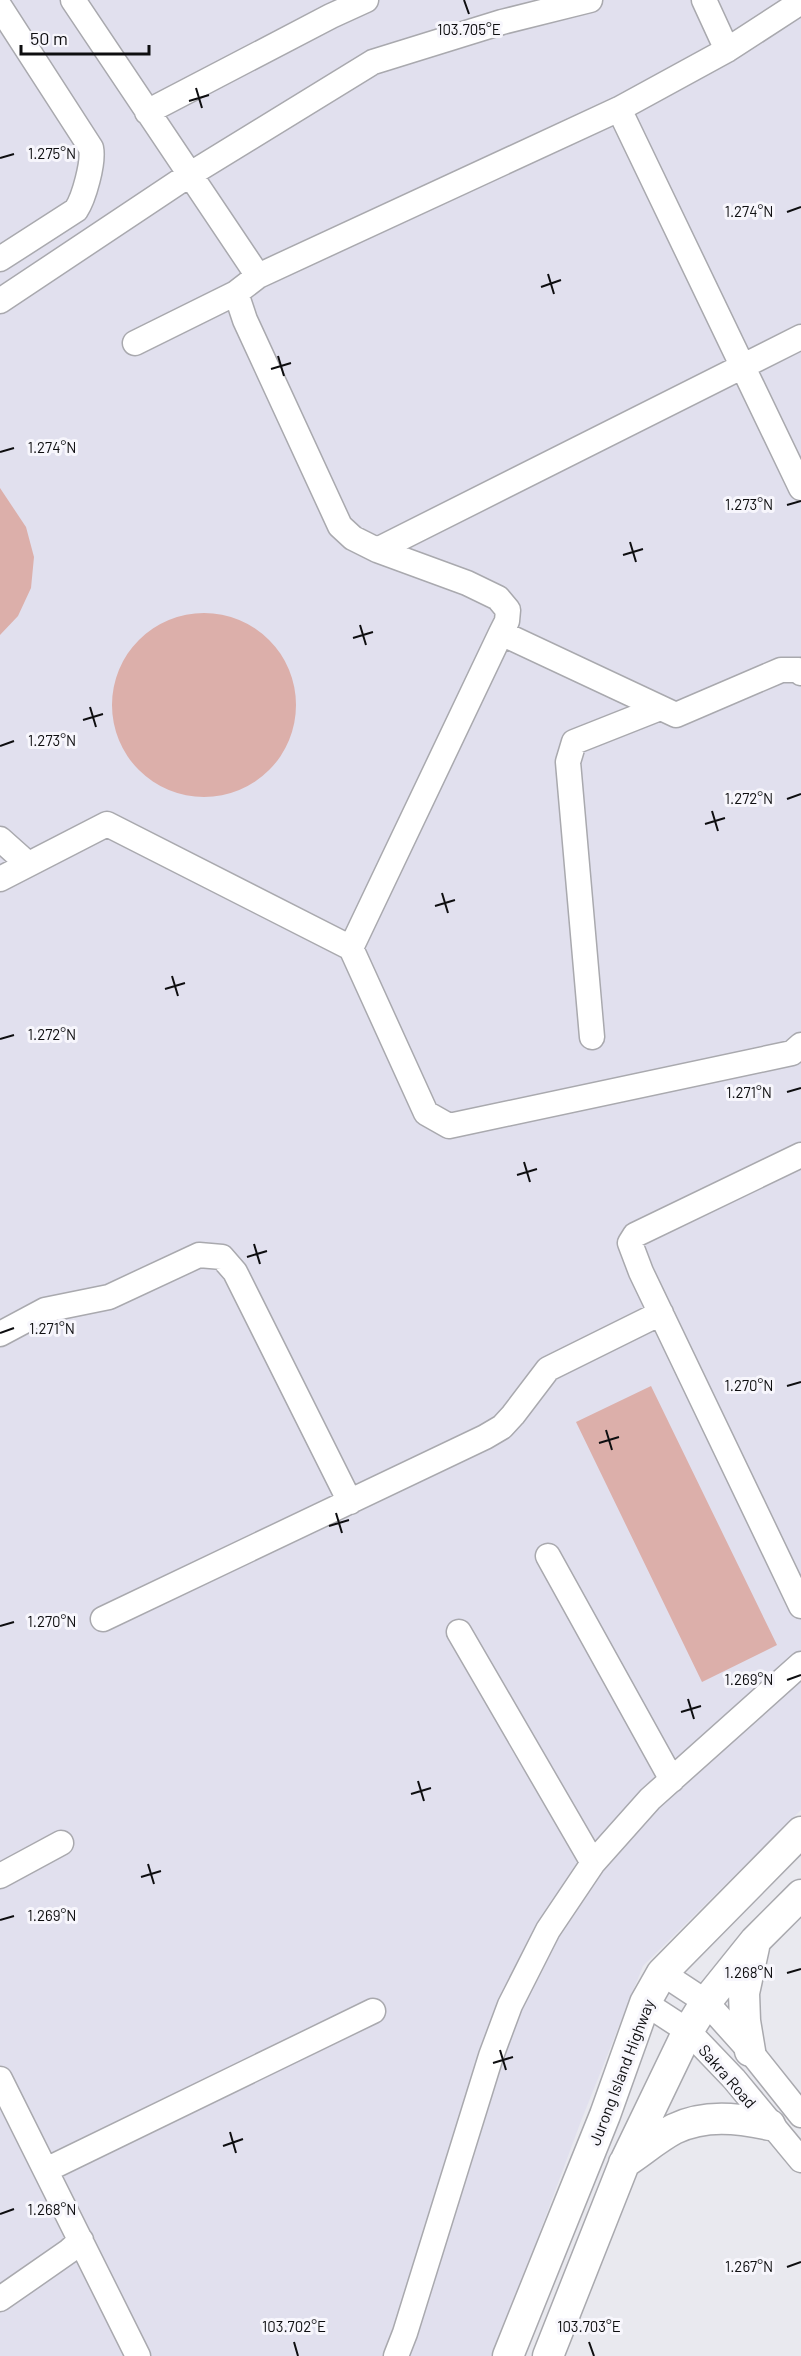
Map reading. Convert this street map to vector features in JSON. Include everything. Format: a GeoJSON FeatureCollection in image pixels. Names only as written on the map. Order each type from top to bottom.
{"type":"FeatureCollection","features":[{"type":"Feature","properties":{"kind":"main road","name":"Jurong Island Highway"},"geometry":{"type":"LineString","coordinates":[[508,2356],[605,2115],[645,2003],[662,1973],[801,1832]]}},
{"type":"Feature","properties":{"kind":"main road"},"geometry":{"type":"LineString","coordinates":[[548,2356],[624,2163],[688,2031],[706,2002],[755,1941],[801,1895]]}},
{"type":"Feature","properties":{"kind":"main road"},"geometry":{"type":"LineString","coordinates":[[750,2051],[745,2021],[744,1993],[755,1941]]}},
{"type":"Feature","properties":{"kind":"main road"},"geometry":{"type":"LineString","coordinates":[[624,2163],[675,2129],[704,2119],[741,2118],[770,2125]]}},
{"type":"Feature","properties":{"kind":"street"},"geometry":{"type":"LineString","coordinates":[[74,0],[258,276]]}},
{"type":"Feature","properties":{"kind":"street"},"geometry":{"type":"LineString","coordinates":[[147,112],[328,8],[366,0]]}},
{"type":"Feature","properties":{"kind":"street"},"geometry":{"type":"LineString","coordinates":[[0,301],[189,175],[373,62],[502,22],[590,0]]}},
{"type":"Feature","properties":{"kind":"street"},"geometry":{"type":"LineString","coordinates":[[704,0],[727,50]]}},
{"type":"Feature","properties":{"kind":"street"},"geometry":{"type":"LineString","coordinates":[[135,343],[236,293],[258,276],[619,109],[727,50],[801,2]]}},
{"type":"Feature","properties":{"kind":"street"},"geometry":{"type":"LineString","coordinates":[[0,8],[91,148],[92,156],[82,198],[76,210],[0,259]]}},
{"type":"Feature","properties":{"kind":"street"},"geometry":{"type":"LineString","coordinates":[[619,109],[801,488]]}},
{"type":"Feature","properties":{"kind":"street"},"geometry":{"type":"LineString","coordinates":[[236,293],[244,320],[340,526],[353,538],[377,550],[467,583],[498,598],[508,609],[507,621],[351,948]]}},
{"type":"Feature","properties":{"kind":"street"},"geometry":{"type":"LineString","coordinates":[[377,550],[801,337]]}},
{"type":"Feature","properties":{"kind":"street"},"geometry":{"type":"LineString","coordinates":[[501,633],[676,715],[781,670],[799,670],[801,673]]}},
{"type":"Feature","properties":{"kind":"street"},"geometry":{"type":"LineString","coordinates":[[592,1037],[568,762],[574,741],[660,708]]}},
{"type":"Feature","properties":{"kind":"street"},"geometry":{"type":"LineString","coordinates":[[0,879],[107,824],[351,948],[426,1113],[449,1126],[792,1053],[801,1045]]}},
{"type":"Feature","properties":{"kind":"street"},"geometry":{"type":"LineString","coordinates":[[0,839],[28,864]]}},
{"type":"Feature","properties":{"kind":"street"},"geometry":{"type":"LineString","coordinates":[[801,1155],[632,1238],[630,1243],[631,1250],[801,1606]]}},
{"type":"Feature","properties":{"kind":"street"},"geometry":{"type":"LineString","coordinates":[[0,1334],[45,1310],[109,1297],[200,1255],[222,1257],[236,1272],[350,1502]]}},
{"type":"Feature","properties":{"kind":"street"},"geometry":{"type":"LineString","coordinates":[[103,1619],[502,1427],[548,1369],[661,1313]]}},
{"type":"Feature","properties":{"kind":"street"},"geometry":{"type":"LineString","coordinates":[[548,1556],[672,1780]]}},
{"type":"Feature","properties":{"kind":"street"},"geometry":{"type":"LineString","coordinates":[[459,1632],[593,1863]]}},
{"type":"Feature","properties":{"kind":"street"},"geometry":{"type":"LineString","coordinates":[[396,2356],[491,2056],[510,2005],[548,1930],[593,1863],[650,1799],[801,1664]]}},
{"type":"Feature","properties":{"kind":"street"},"geometry":{"type":"LineString","coordinates":[[0,1876],[61,1843]]}},
{"type":"Feature","properties":{"kind":"street","name":"Sakra Road"},"geometry":{"type":"LineString","coordinates":[[662,1973],[706,2002],[750,2051],[801,2115]]}},
{"type":"Feature","properties":{"kind":"street","name":"Sakra Road"},"geometry":{"type":"LineString","coordinates":[[645,2003],[688,2031],[734,2079],[801,2160]]}},
{"type":"Feature","properties":{"kind":"street"},"geometry":{"type":"LineString","coordinates":[[46,2170],[373,2011]]}},
{"type":"Feature","properties":{"kind":"street"},"geometry":{"type":"LineString","coordinates":[[0,2079],[138,2356]]}},
{"type":"Feature","properties":{"kind":"street"},"geometry":{"type":"LineString","coordinates":[[0,2299],[69,2251],[81,2240]]}},
{"type":"Feature","properties":{"kind":"shaded area"},"geometry":{"type":"Polygon","coordinates":[[[0,0],[801,0],[801,1810],[643,1966],[581,2121],[494,2356],[0,2356],[0,0]]]}},
{"type":"Feature","properties":{"kind":"building"},"geometry":{"type":"Polygon","coordinates":[[[0,488],[26,527],[34,557],[31,588],[18,616],[0,635],[0,488]]]}},
{"type":"Feature","properties":{"kind":"building"},"geometry":{"type":"Polygon","coordinates":[[[204,613],[239,620],[269,640],[289,670],[296,705],[289,740],[269,770],[239,790],[204,797],[169,790],[139,770],[119,740],[112,705],[119,670],[139,640],[169,620],[204,613]]]}},
{"type":"Feature","properties":{"kind":"building"},"geometry":{"type":"Polygon","coordinates":[[[651,1386],[777,1645],[702,1682],[576,1422],[651,1386]]]}}]}
